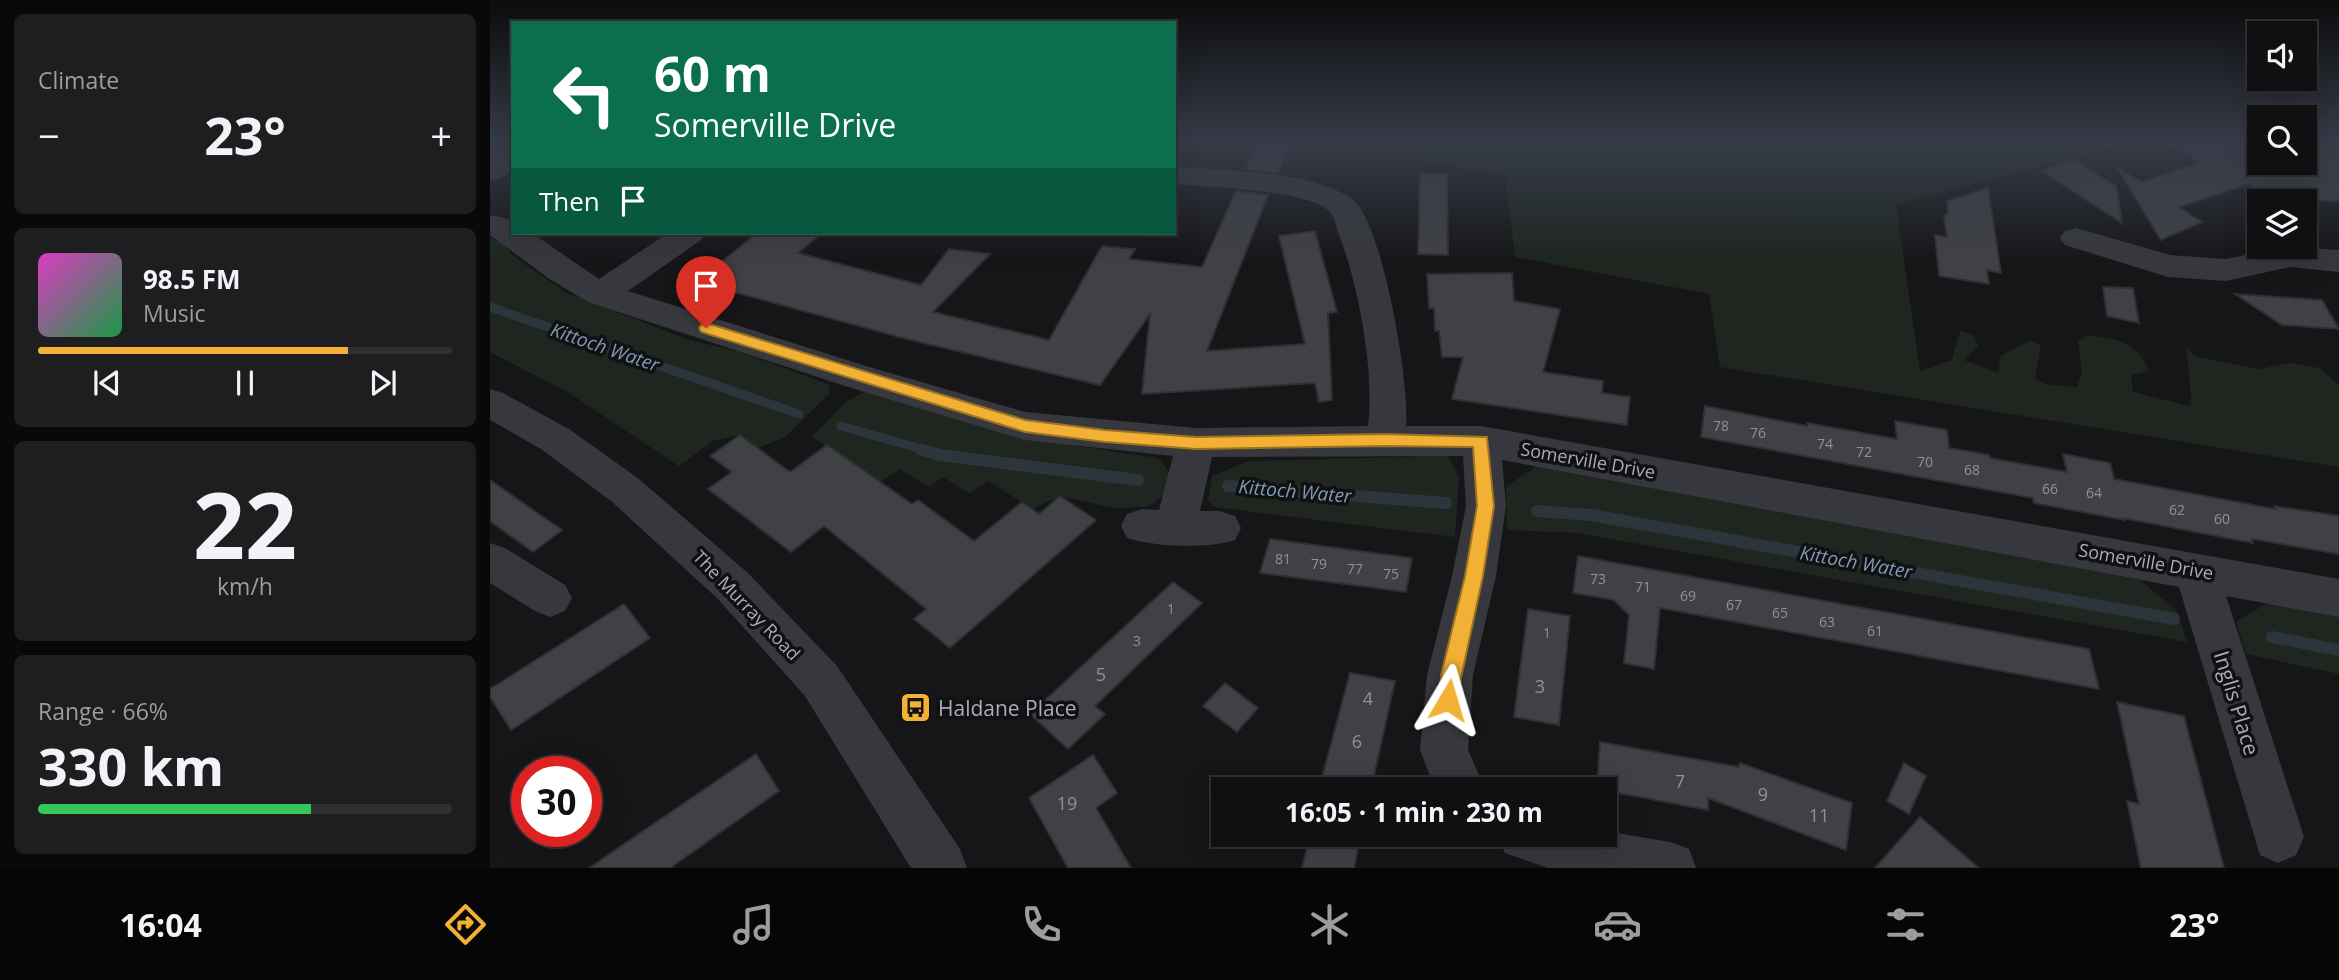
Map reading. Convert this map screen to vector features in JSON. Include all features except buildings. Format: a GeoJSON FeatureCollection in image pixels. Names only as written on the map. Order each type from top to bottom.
{"type":"FeatureCollection","features":[{"type":"Feature","properties":{"kind":"street"},"geometry":{"type":"LineString","coordinates":[[1240,182],[1286,186],[1324,195],[1344,208],[1362,251],[1381,331],[1389,407],[1385,440]]}},
{"type":"Feature","properties":{"kind":"street","name":"Somerville Drive"},"geometry":{"type":"LineString","coordinates":[[490,225],[503,227],[511,233]]}},
{"type":"Feature","properties":{"kind":"street","name":"Somerville Drive"},"geometry":{"type":"LineString","coordinates":[[514,235],[560,270],[600,294],[858,377],[1025,426],[1196,443],[1481,441],[2339,597]]}},
{"type":"Feature","properties":{"kind":"street"},"geometry":{"type":"LineString","coordinates":[[600,294],[687,235]]}},
{"type":"Feature","properties":{"kind":"street"},"geometry":{"type":"LineString","coordinates":[[2076,239],[2168,266],[2226,270],[2290,256],[2339,261]]}},
{"type":"Feature","properties":{"kind":"street","name":"The Murray Road"},"geometry":{"type":"LineString","coordinates":[[490,403],[555,439],[625,491],[733,586],[821,681],[940,868]]}},
{"type":"Feature","properties":{"kind":"street"},"geometry":{"type":"LineString","coordinates":[[1455,777],[1444,750],[1451,675],[1474,576],[1486,506],[1481,441]]}},
{"type":"Feature","properties":{"kind":"street"},"geometry":{"type":"LineString","coordinates":[[1196,443],[1159,526],[1220,528]]}},
{"type":"Feature","properties":{"kind":"street"},"geometry":{"type":"LineString","coordinates":[[490,561],[550,598]]}},
{"type":"Feature","properties":{"kind":"street","name":"Inglis Place"},"geometry":{"type":"LineString","coordinates":[[2196,570],[2278,837]]}},
{"type":"Feature","properties":{"kind":"street"},"geometry":{"type":"LineString","coordinates":[[1564,847],[1592,855],[1670,868]]}},
{"type":"Feature","properties":{"kind":"shaded area"},"geometry":{"type":"Polygon","coordinates":[[[1506,182],[1983,182],[1896,205],[1920,371],[1952,360],[1960,331],[1974,335],[1978,346],[1964,360],[1998,373],[2001,356],[2030,340],[2041,345],[2035,379],[2045,384],[2077,387],[2082,371],[2078,342],[2087,335],[2116,340],[2125,343],[2139,354],[2148,371],[2131,375],[2133,392],[2190,406],[2186,347],[2197,357],[2259,369],[2291,363],[2319,368],[2339,385],[2339,467],[1720,367],[1709,294],[1515,257],[1506,182]]]}},
{"type":"Feature","properties":{"kind":"shaded area"},"geometry":{"type":"Polygon","coordinates":[[[490,238],[504,243],[511,254],[565,292],[689,340],[741,352],[830,385],[829,394],[784,438],[757,448],[740,435],[713,441],[679,466],[566,391],[490,352],[490,238]]]}},
{"type":"Feature","properties":{"kind":"shaded area"},"geometry":{"type":"Polygon","coordinates":[[[868,390],[1026,438],[1158,458],[1172,475],[1162,497],[1148,507],[1114,508],[1060,496],[1032,509],[989,481],[969,493],[943,477],[929,487],[900,469],[880,482],[812,437],[846,402],[868,390]]]}},
{"type":"Feature","properties":{"kind":"shaded area"},"geometry":{"type":"Polygon","coordinates":[[[1447,456],[1459,476],[1455,537],[1215,507],[1208,501],[1212,476],[1249,461],[1447,456]]]}},
{"type":"Feature","properties":{"kind":"shaded area"},"geometry":{"type":"Polygon","coordinates":[[[1539,464],[2140,580],[2177,611],[2187,642],[1577,533],[1507,530],[1506,487],[1539,464]]]}},
{"type":"Feature","properties":{"kind":"shaded area"},"geometry":{"type":"Polygon","coordinates":[[[2269,602],[2339,616],[2339,674],[2246,654],[2236,622],[2269,602]]]}},
{"type":"Feature","properties":{"kind":"waterway","name":"Kittoch Water"},"geometry":{"type":"LineString","coordinates":[[490,307],[799,414]]}},
{"type":"Feature","properties":{"kind":"waterway","name":"Kittoch Water"},"geometry":{"type":"LineString","coordinates":[[841,426],[928,451]]}},
{"type":"Feature","properties":{"kind":"waterway","name":"Kittoch Water"},"geometry":{"type":"LineString","coordinates":[[922,450],[940,455],[1138,480]]}},
{"type":"Feature","properties":{"kind":"waterway","name":"Kittoch Water"},"geometry":{"type":"LineString","coordinates":[[1228,486],[1446,503]]}},
{"type":"Feature","properties":{"kind":"waterway","name":"Kittoch Water"},"geometry":{"type":"LineString","coordinates":[[1537,511],[1591,515],[2174,619]]}},
{"type":"Feature","properties":{"kind":"waterway","name":"Kittoch Water"},"geometry":{"type":"LineString","coordinates":[[2272,637],[2339,650]]}},
{"type":"Feature","properties":{"kind":"place","name":"Haldane Place"},"geometry":{"type":"Point","coordinates":[915,708]}},
{"type":"Feature","properties":{"kind":"route"},"geometry":{"type":"LineString","coordinates":[[706,328],[858,377],[1025,426],[1196,443],[1481,441],[1486,506],[1448,700]]}}]}
